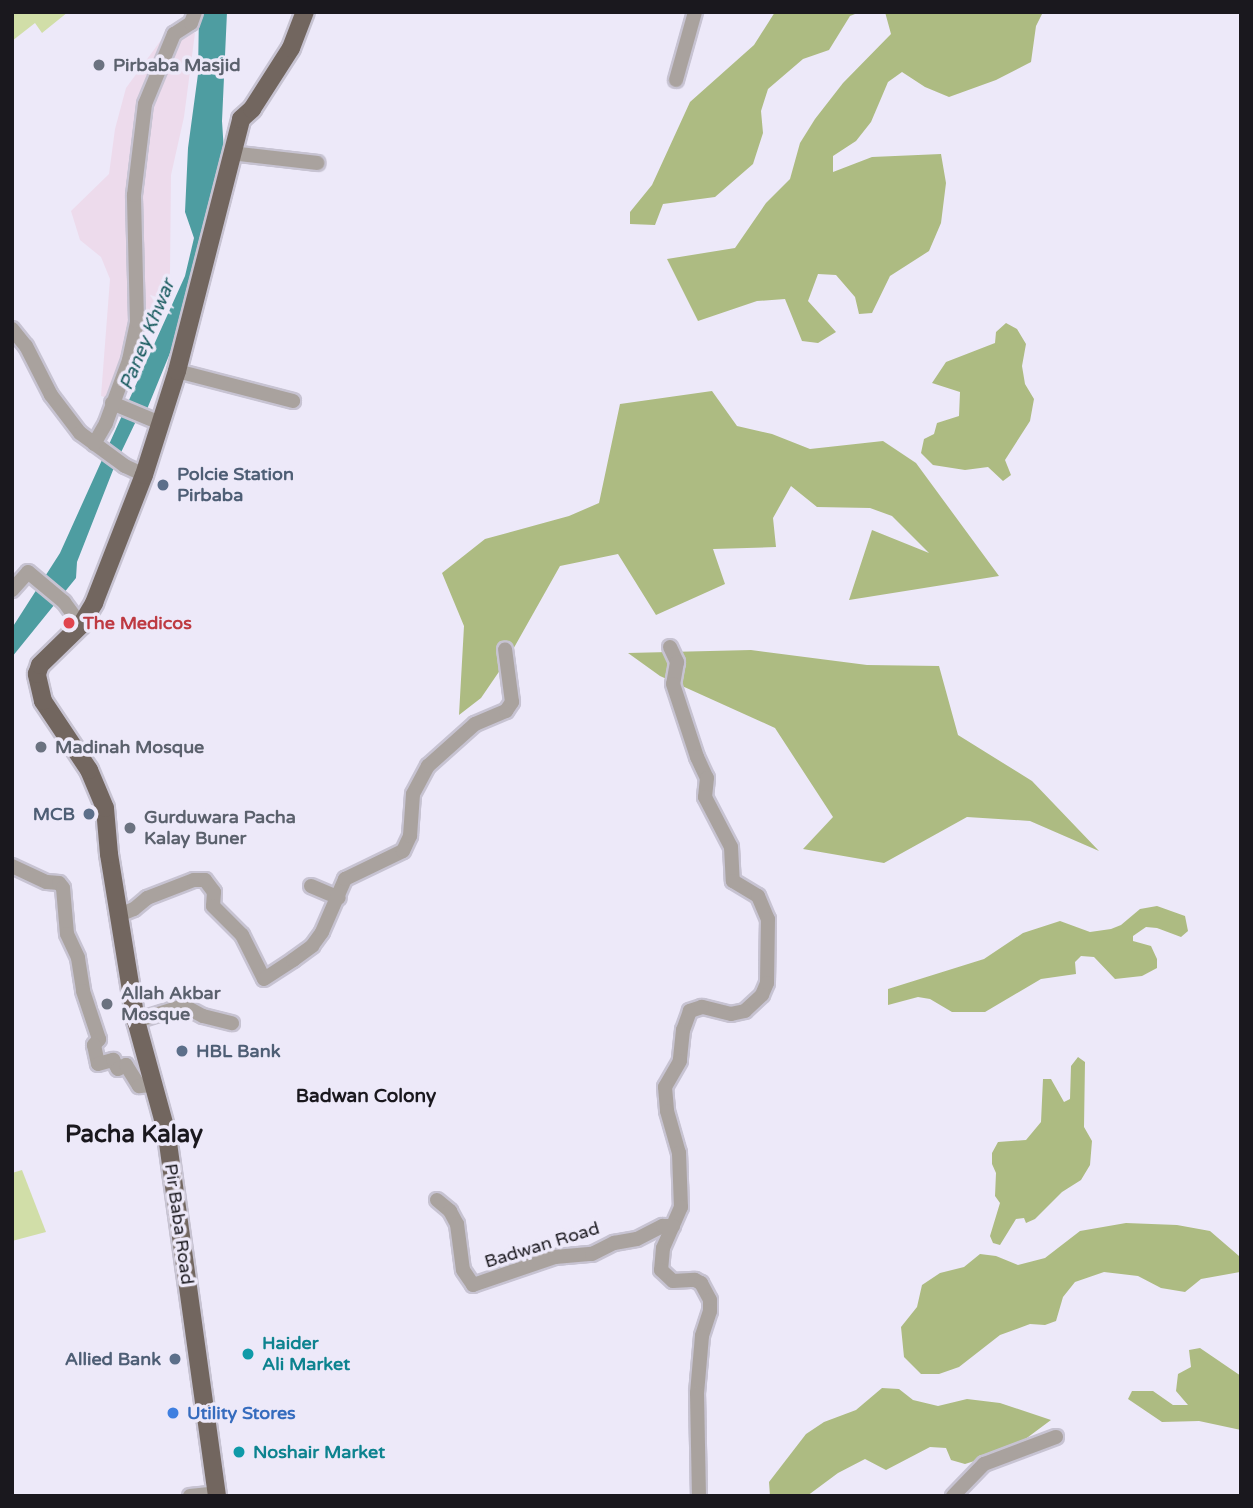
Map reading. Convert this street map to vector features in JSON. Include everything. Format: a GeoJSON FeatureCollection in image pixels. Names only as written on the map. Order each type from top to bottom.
{"type":"FeatureCollection","features":[{"type":"Feature","properties":{"kind":"main road"},"geometry":{"type":"LineString","coordinates":[[81,625],[94,603],[144,475],[177,371],[241,119],[252,109],[291,48],[304,12]]}},
{"type":"Feature","properties":{"kind":"main road","name":"Pir Baba Road"},"geometry":{"type":"LineString","coordinates":[[81,625],[40,665],[36,681],[43,701],[99,788],[106,808],[136,1021],[167,1134],[217,1494]]}},
{"type":"Feature","properties":{"kind":"street"},"geometry":{"type":"LineString","coordinates":[[98,447],[129,360],[137,321],[133,234],[142,125],[153,82],[174,34],[191,23],[195,12]]}},
{"type":"Feature","properties":{"kind":"street"},"geometry":{"type":"LineString","coordinates":[[676,80],[695,12]]}},
{"type":"Feature","properties":{"kind":"street"},"geometry":{"type":"LineString","coordinates":[[231,153],[317,163]]}},
{"type":"Feature","properties":{"kind":"street"},"geometry":{"type":"LineString","coordinates":[[12,330],[26,346],[66,416],[98,447],[125,466],[144,475]]}},
{"type":"Feature","properties":{"kind":"street"},"geometry":{"type":"LineString","coordinates":[[177,371],[293,401]]}},
{"type":"Feature","properties":{"kind":"street"},"geometry":{"type":"LineString","coordinates":[[113,403],[160,423]]}},
{"type":"Feature","properties":{"kind":"street"},"geometry":{"type":"LineString","coordinates":[[12,590],[28,572],[64,602],[81,625]]}},
{"type":"Feature","properties":{"kind":"street"},"geometry":{"type":"LineString","coordinates":[[670,648],[677,662],[673,684],[697,757],[707,778],[705,797],[732,847],[733,881],[758,896],[768,919],[767,983],[762,995],[745,1012],[731,1014],[702,1007],[690,1011],[683,1030],[680,1061],[666,1087],[667,1111],[679,1153],[681,1207],[663,1248],[661,1269],[673,1280],[695,1280],[701,1283],[710,1300],[710,1311],[702,1335],[697,1393],[699,1496]]}},
{"type":"Feature","properties":{"kind":"street"},"geometry":{"type":"LineString","coordinates":[[119,915],[134,909],[147,898],[194,880],[205,880],[215,892],[213,906],[242,935],[264,979],[312,946],[339,898],[345,879],[403,851],[410,836],[413,794],[428,766],[475,724],[506,711],[512,702],[505,649]]}},
{"type":"Feature","properties":{"kind":"street"},"geometry":{"type":"LineString","coordinates":[[12,866],[47,882],[59,883],[63,888],[68,934],[78,958],[83,991],[99,1038],[94,1045],[98,1064],[113,1060],[118,1069],[126,1065],[139,1086],[154,1085]]}},
{"type":"Feature","properties":{"kind":"street"},"geometry":{"type":"LineString","coordinates":[[311,886],[339,898]]}},
{"type":"Feature","properties":{"kind":"street"},"geometry":{"type":"LineString","coordinates":[[136,1021],[184,1006],[203,1016],[232,1023]]}},
{"type":"Feature","properties":{"kind":"street","name":"Badwan Road"},"geometry":{"type":"LineString","coordinates":[[437,1200],[450,1211],[457,1224],[463,1270],[473,1285],[555,1257],[592,1254],[614,1243],[673,1226]]}},
{"type":"Feature","properties":{"kind":"street"},"geometry":{"type":"LineString","coordinates":[[953,1496],[984,1464],[1056,1437]]}},
{"type":"Feature","properties":{"kind":"street"},"geometry":{"type":"LineString","coordinates":[[190,1496],[217,1494]]}},
{"type":"Feature","properties":{"kind":"shaded area"},"geometry":{"type":"Polygon","coordinates":[[[12,12],[68,12],[42,33],[35,23],[12,41],[12,12]]]}},
{"type":"Feature","properties":{"kind":"shaded area"},"geometry":{"type":"Polygon","coordinates":[[[199,12],[227,12],[222,121],[224,152],[197,287],[143,419],[137,419],[115,465],[77,562],[76,578],[12,657],[12,628],[60,553],[185,276],[194,238],[185,212],[188,148],[198,74],[199,12]]]}},
{"type":"Feature","properties":{"kind":"shaded area"},"geometry":{"type":"Polygon","coordinates":[[[775,12],[860,12],[850,16],[829,50],[803,59],[768,89],[761,111],[763,133],[753,164],[715,197],[663,204],[655,225],[630,224],[630,212],[652,185],[690,102],[754,45],[775,12]]]}},
{"type":"Feature","properties":{"kind":"shaded area"},"geometry":{"type":"Polygon","coordinates":[[[885,12],[1043,12],[1036,26],[1031,62],[996,80],[949,97],[925,87],[902,72],[888,82],[871,122],[856,141],[833,156],[833,172],[872,157],[941,154],[946,183],[941,223],[929,251],[890,276],[872,313],[859,314],[855,297],[836,275],[818,274],[808,301],[836,332],[818,343],[802,341],[785,299],[757,301],[698,321],[667,259],[735,248],[766,203],[790,179],[800,143],[815,119],[843,83],[891,34],[885,12]]]}},
{"type":"Feature","properties":{"kind":"shaded area"},"geometry":{"type":"Polygon","coordinates":[[[195,33],[184,117],[171,175],[170,273],[122,403],[101,396],[110,279],[101,257],[80,240],[71,211],[109,174],[115,129],[126,88],[164,36],[195,33]]]}},
{"type":"Feature","properties":{"kind":"shaded area"},"geometry":{"type":"Polygon","coordinates":[[[1006,323],[1017,329],[1026,344],[1022,366],[1025,384],[1034,399],[1030,421],[1005,460],[1011,475],[1003,481],[988,467],[965,470],[933,465],[921,453],[924,439],[934,434],[937,423],[959,416],[960,392],[932,383],[946,362],[995,343],[996,332],[1006,323]]]}},
{"type":"Feature","properties":{"kind":"shaded area"},"geometry":{"type":"Polygon","coordinates":[[[712,391],[737,426],[772,434],[810,449],[883,441],[916,463],[999,576],[849,600],[872,530],[929,553],[892,516],[870,508],[817,507],[791,486],[773,518],[776,547],[713,549],[725,584],[656,615],[618,554],[560,566],[507,660],[481,698],[459,715],[464,626],[442,573],[485,539],[569,516],[599,503],[620,404],[712,391]]]}},
{"type":"Feature","properties":{"kind":"shaded area"},"geometry":{"type":"Polygon","coordinates":[[[751,650],[867,665],[939,666],[958,735],[1032,781],[1099,851],[1030,821],[967,817],[884,863],[803,849],[833,817],[775,728],[660,676],[628,653],[751,650]]]}},
{"type":"Feature","properties":{"kind":"shaded area"},"geometry":{"type":"Polygon","coordinates":[[[1157,906],[1185,916],[1188,931],[1181,937],[1146,927],[1133,936],[1133,941],[1151,946],[1157,959],[1157,968],[1142,976],[1115,979],[1094,957],[1081,956],[1075,962],[1076,974],[1041,979],[985,1012],[952,1012],[930,999],[918,997],[888,1005],[888,989],[984,959],[1023,933],[1060,921],[1090,932],[1111,929],[1121,925],[1140,909],[1157,906]]]}},
{"type":"Feature","properties":{"kind":"shaded area"},"geometry":{"type":"Polygon","coordinates":[[[1078,1057],[1085,1062],[1084,1127],[1092,1141],[1090,1165],[1081,1180],[1062,1192],[1035,1219],[1026,1223],[1024,1218],[1016,1219],[1000,1245],[993,1243],[990,1236],[1000,1203],[995,1196],[996,1173],[992,1164],[992,1153],[998,1142],[1026,1140],[1041,1122],[1043,1079],[1051,1079],[1064,1102],[1070,1099],[1071,1066],[1078,1057]]]}},
{"type":"Feature","properties":{"kind":"shaded area"},"geometry":{"type":"Polygon","coordinates":[[[22,1170],[46,1232],[12,1241],[12,1173],[22,1170]]]}},
{"type":"Feature","properties":{"kind":"shaded area"},"geometry":{"type":"Polygon","coordinates":[[[1126,1223],[1177,1225],[1210,1231],[1239,1256],[1240,1272],[1201,1279],[1185,1292],[1161,1288],[1138,1276],[1104,1272],[1075,1282],[1063,1297],[1056,1321],[1045,1325],[1030,1324],[1000,1335],[959,1367],[939,1374],[921,1374],[904,1357],[901,1327],[917,1307],[922,1285],[940,1273],[964,1267],[980,1254],[996,1256],[1018,1265],[1045,1258],[1080,1231],[1126,1223]]]}},
{"type":"Feature","properties":{"kind":"shaded area"},"geometry":{"type":"Polygon","coordinates":[[[1200,1348],[1241,1376],[1241,1430],[1199,1421],[1162,1422],[1128,1399],[1132,1391],[1153,1391],[1173,1405],[1188,1405],[1176,1391],[1178,1374],[1191,1367],[1189,1350],[1200,1348]]]}},
{"type":"Feature","properties":{"kind":"shaded area"},"geometry":{"type":"Polygon","coordinates":[[[882,1388],[899,1389],[913,1400],[938,1406],[967,1399],[1000,1403],[1051,1420],[1012,1449],[965,1464],[951,1460],[946,1448],[930,1447],[886,1470],[865,1459],[838,1473],[807,1496],[770,1496],[769,1482],[806,1434],[824,1422],[856,1410],[882,1388]]]}},
{"type":"Feature","properties":{"kind":"place","name":"Pirbaba Masjid"},"geometry":{"type":"Point","coordinates":[99,65]}},
{"type":"Feature","properties":{"kind":"place","name":"Polcie Station Pirbaba"},"geometry":{"type":"Point","coordinates":[163,485]}},
{"type":"Feature","properties":{"kind":"place","name":"The Medicos"},"geometry":{"type":"Point","coordinates":[69,623]}},
{"type":"Feature","properties":{"kind":"place","name":"Madinah Mosque"},"geometry":{"type":"Point","coordinates":[41,747]}},
{"type":"Feature","properties":{"kind":"place","name":"MCB"},"geometry":{"type":"Point","coordinates":[89,814]}},
{"type":"Feature","properties":{"kind":"place","name":"Gurduwara Pacha Kalay Buner"},"geometry":{"type":"Point","coordinates":[130,828]}},
{"type":"Feature","properties":{"kind":"place","name":"Allah Akbar Mosque"},"geometry":{"type":"Point","coordinates":[107,1004]}},
{"type":"Feature","properties":{"kind":"place","name":"HBL Bank"},"geometry":{"type":"Point","coordinates":[182,1051]}},
{"type":"Feature","properties":{"kind":"place","name":"Haider Ali Market"},"geometry":{"type":"Point","coordinates":[248,1354]}},
{"type":"Feature","properties":{"kind":"place","name":"Allied Bank"},"geometry":{"type":"Point","coordinates":[175,1359]}},
{"type":"Feature","properties":{"kind":"place","name":"Utility Stores"},"geometry":{"type":"Point","coordinates":[173,1413]}},
{"type":"Feature","properties":{"kind":"place","name":"Noshair Market"},"geometry":{"type":"Point","coordinates":[239,1452]}},
{"type":"Feature","properties":{"kind":"district","name":"Badwan Colony"},"geometry":{"type":"Point","coordinates":[366,1097]}},
{"type":"Feature","properties":{"kind":"district","name":"Pacha Kalay"},"geometry":{"type":"Point","coordinates":[134,1135]}},
{"type":"Feature","properties":{"kind":"water label","name":"Paney Khwar"},"geometry":{"type":"Point","coordinates":[148,335]}}]}
